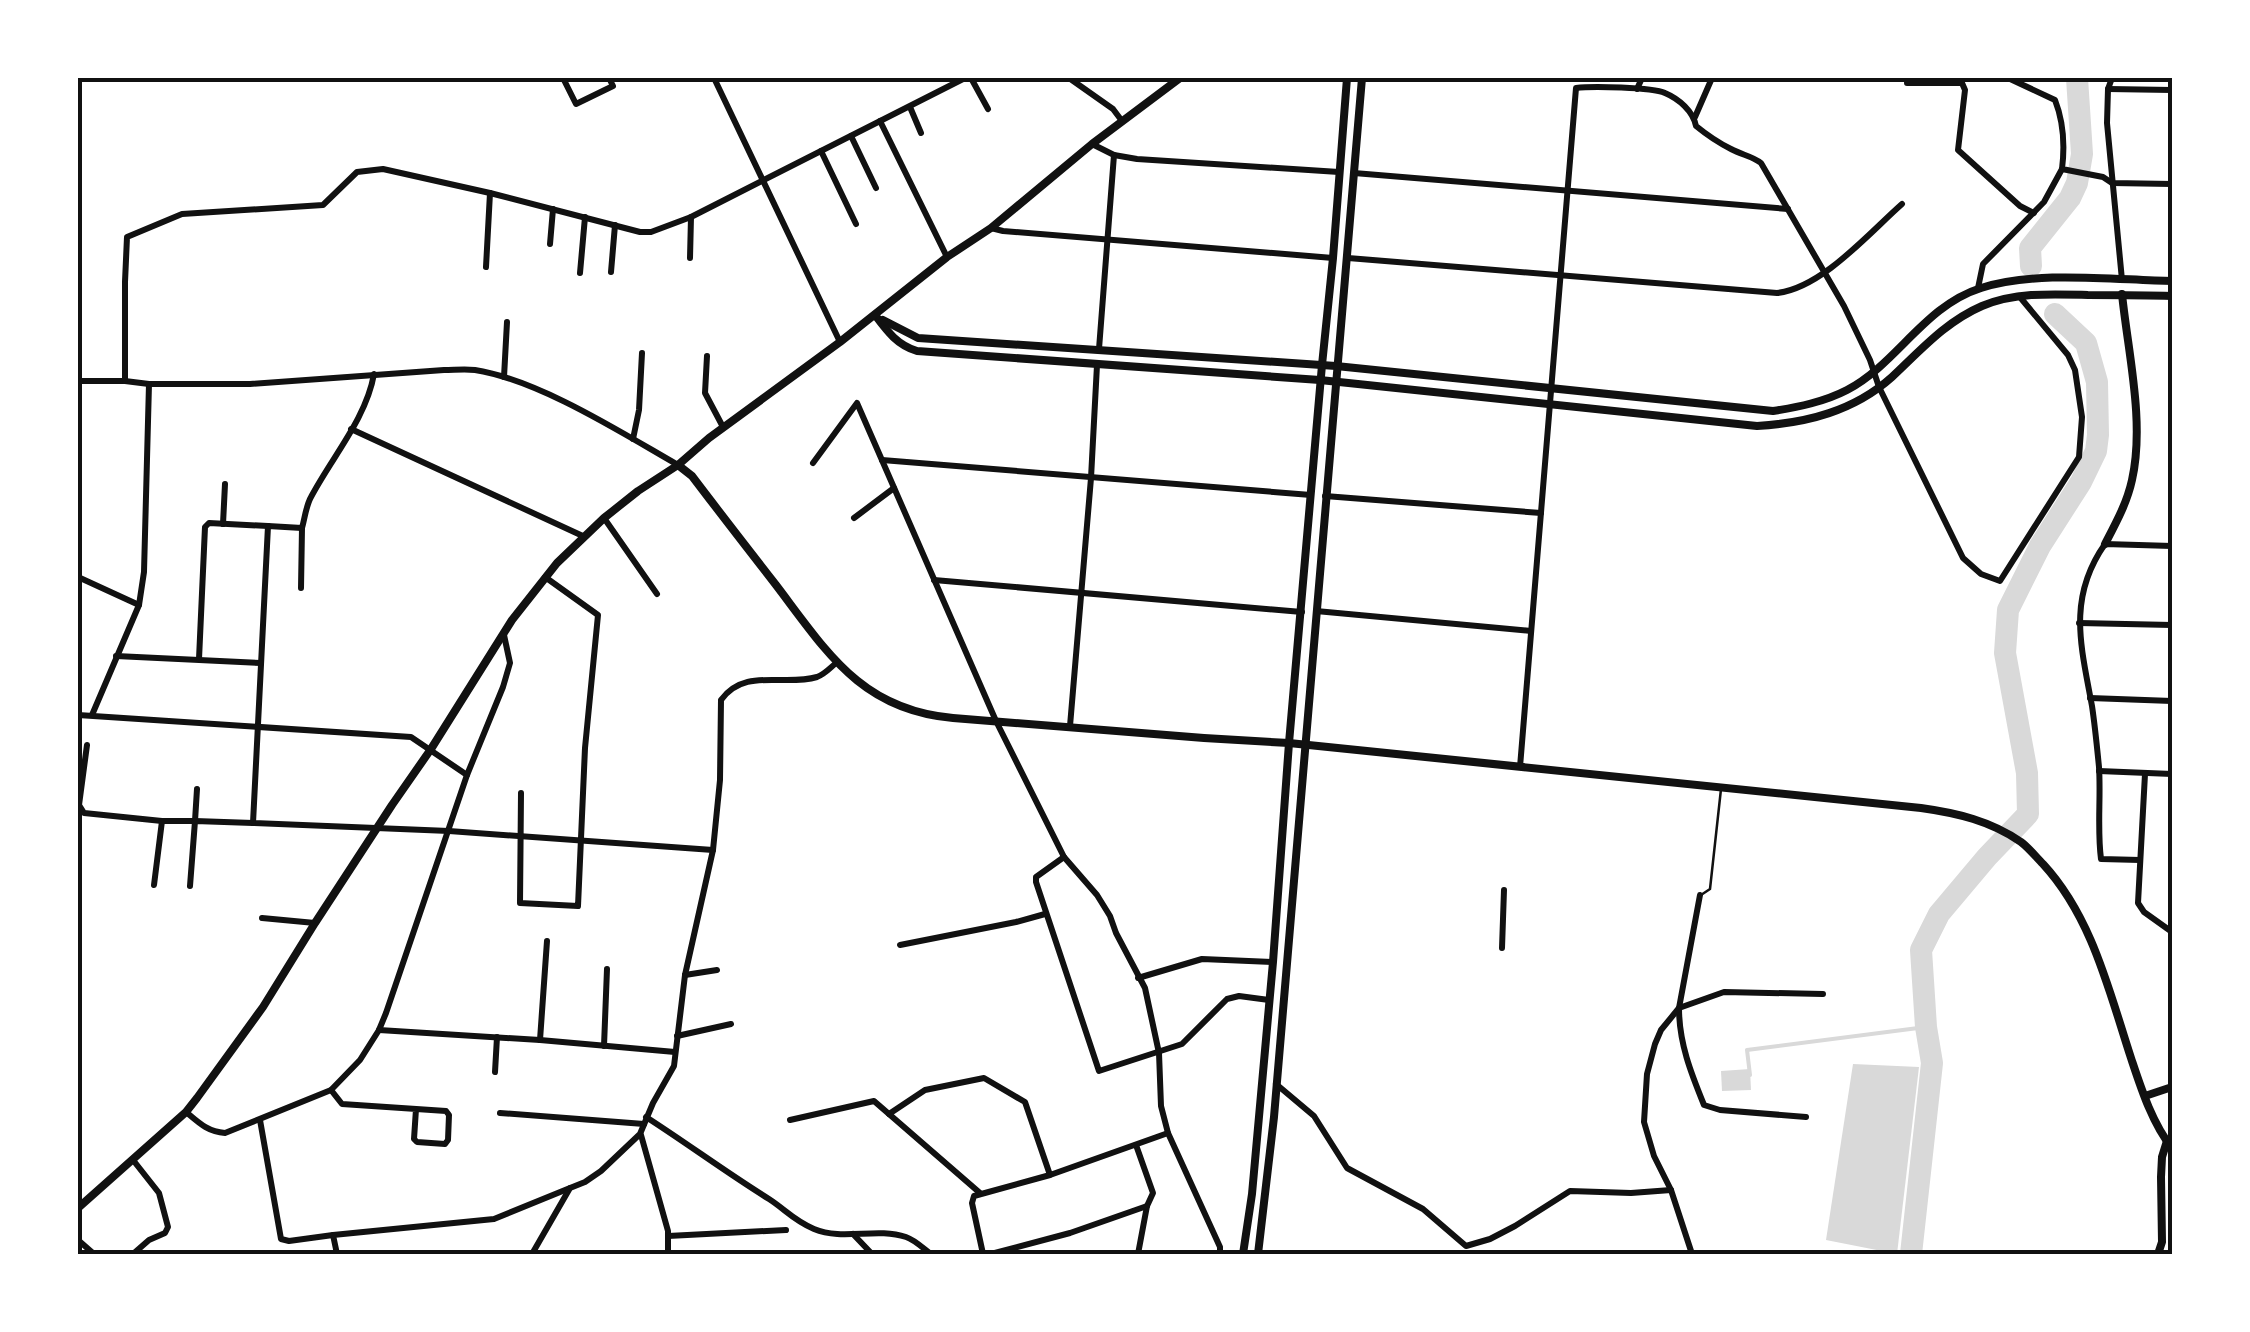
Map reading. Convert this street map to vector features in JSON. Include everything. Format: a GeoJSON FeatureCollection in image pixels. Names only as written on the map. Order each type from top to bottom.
{"type":"FeatureCollection","features":[{"type":"Feature","properties":{"kind":"street"},"geometry":{"type":"LineString","coordinates":[[569,78],[564,80],[576,104],[613,86],[610,78]]}},
{"type":"Feature","properties":{"kind":"street"},"geometry":{"type":"LineString","coordinates":[[714,78],[840,342]]}},
{"type":"Feature","properties":{"kind":"street"},"geometry":{"type":"LineString","coordinates":[[125,381],[127,237],[182,214],[324,205],[357,172],[384,169],[652,232],[691,217],[968,78],[988,109]]}},
{"type":"Feature","properties":{"kind":"street"},"geometry":{"type":"LineString","coordinates":[[1069,78],[1114,109],[1122,121]]}},
{"type":"Feature","properties":{"kind":"street"},"geometry":{"type":"LineString","coordinates":[[78,1208],[186,1112],[263,1007],[503,634],[545,577],[604,518],[991,228],[1092,144],[1180,78]]}},
{"type":"Feature","properties":{"kind":"street"},"geometry":{"type":"LineString","coordinates":[[1242,1254],[1252,1194],[1347,78]]}},
{"type":"Feature","properties":{"kind":"street"},"geometry":{"type":"LineString","coordinates":[[1258,1254],[1362,78]]}},
{"type":"Feature","properties":{"kind":"street"},"geometry":{"type":"LineString","coordinates":[[1406,78],[1421,78]]}},
{"type":"Feature","properties":{"kind":"street"},"geometry":{"type":"LineString","coordinates":[[1637,89],[1642,78]]}},
{"type":"Feature","properties":{"kind":"street"},"geometry":{"type":"LineString","coordinates":[[1694,117],[1712,78]]}},
{"type":"Feature","properties":{"kind":"street"},"geometry":{"type":"LineString","coordinates":[[1978,288],[1983,264],[2044,202],[2066,170],[2062,119],[2055,100],[2008,78]]}},
{"type":"Feature","properties":{"kind":"street"},"geometry":{"type":"LineString","coordinates":[[2112,78],[2107,123],[2122,280]]}},
{"type":"Feature","properties":{"kind":"street"},"geometry":{"type":"LineString","coordinates":[[1907,83],[1962,83],[1966,90],[1958,150],[2020,206],[2034,213]]}},
{"type":"Feature","properties":{"kind":"street"},"geometry":{"type":"LineString","coordinates":[[1520,767],[1576,88],[1663,92],[1686,108],[1696,126],[1706,134],[1762,163],[1844,306],[1963,558],[1981,574],[2000,581],[2079,457],[2082,417],[2068,355],[2019,296]]}},
{"type":"Feature","properties":{"kind":"street"},"geometry":{"type":"LineString","coordinates":[[2108,89],[2172,90]]}},
{"type":"Feature","properties":{"kind":"street"},"geometry":{"type":"LineString","coordinates":[[910,107],[921,132]]}},
{"type":"Feature","properties":{"kind":"street"},"geometry":{"type":"LineString","coordinates":[[880,122],[947,258]]}},
{"type":"Feature","properties":{"kind":"street"},"geometry":{"type":"LineString","coordinates":[[851,136],[876,188]]}},
{"type":"Feature","properties":{"kind":"street"},"geometry":{"type":"LineString","coordinates":[[1092,144],[1137,159],[1339,172]]}},
{"type":"Feature","properties":{"kind":"street"},"geometry":{"type":"LineString","coordinates":[[821,151],[856,224]]}},
{"type":"Feature","properties":{"kind":"street"},"geometry":{"type":"LineString","coordinates":[[1099,349],[1114,154]]}},
{"type":"Feature","properties":{"kind":"street"},"geometry":{"type":"LineString","coordinates":[[2066,170],[2103,177],[2112,183],[2172,184]]}},
{"type":"Feature","properties":{"kind":"street"},"geometry":{"type":"LineString","coordinates":[[1354,173],[1789,210]]}},
{"type":"Feature","properties":{"kind":"street"},"geometry":{"type":"LineString","coordinates":[[486,267],[490,193]]}},
{"type":"Feature","properties":{"kind":"street"},"geometry":{"type":"LineString","coordinates":[[1348,258],[1777,293],[1790,291],[1824,273],[1902,204]]}},
{"type":"Feature","properties":{"kind":"street"},"geometry":{"type":"LineString","coordinates":[[550,244],[553,209]]}},
{"type":"Feature","properties":{"kind":"street"},"geometry":{"type":"LineString","coordinates":[[580,273],[584,217]]}},
{"type":"Feature","properties":{"kind":"street"},"geometry":{"type":"LineString","coordinates":[[690,258],[691,217]]}},
{"type":"Feature","properties":{"kind":"street"},"geometry":{"type":"LineString","coordinates":[[611,272],[616,225]]}},
{"type":"Feature","properties":{"kind":"street"},"geometry":{"type":"LineString","coordinates":[[991,228],[1334,258]]}},
{"type":"Feature","properties":{"kind":"street"},"geometry":{"type":"LineString","coordinates":[[876,315],[918,338],[1336,366],[1773,410],[1821,401],[1848,390],[1874,371],[1924,322],[1978,288],[2042,277],[2172,281]]}},
{"type":"Feature","properties":{"kind":"street"},"geometry":{"type":"LineString","coordinates":[[876,315],[892,336],[906,348],[917,351],[1320,380],[1757,426],[1832,414],[1879,387],[1929,341],[1987,304],[2054,293],[2172,296]]}},
{"type":"Feature","properties":{"kind":"street"},"geometry":{"type":"LineString","coordinates":[[2122,294],[2136,422],[2136,460],[2122,510],[2086,578],[2079,623],[2099,771],[2101,859],[2140,860]]}},
{"type":"Feature","properties":{"kind":"street"},"geometry":{"type":"LineString","coordinates":[[504,377],[507,322]]}},
{"type":"Feature","properties":{"kind":"street"},"geometry":{"type":"LineString","coordinates":[[632,439],[639,410],[642,353]]}},
{"type":"Feature","properties":{"kind":"street"},"geometry":{"type":"LineString","coordinates":[[706,356],[705,394],[723,428]]}},
{"type":"Feature","properties":{"kind":"street"},"geometry":{"type":"LineString","coordinates":[[1070,726],[1097,365]]}},
{"type":"Feature","properties":{"kind":"street"},"geometry":{"type":"LineString","coordinates":[[78,381],[270,383],[473,370],[504,377],[576,408],[678,465],[692,476],[836,663],[866,688],[902,707],[940,716],[1289,742],[1721,787],[1956,813],[2002,832],[2024,844],[2063,886],[2080,914],[2146,1096],[2170,1145],[2162,1157],[2162,1242],[2158,1254]]}},
{"type":"Feature","properties":{"kind":"street"},"geometry":{"type":"LineString","coordinates":[[301,588],[302,528],[311,497],[351,429],[374,374]]}},
{"type":"Feature","properties":{"kind":"street"},"geometry":{"type":"LineString","coordinates":[[92,716],[140,605],[149,384]]}},
{"type":"Feature","properties":{"kind":"street"},"geometry":{"type":"LineString","coordinates":[[813,464],[857,404],[996,721],[1064,856],[1110,916],[1145,988],[1159,1053],[1160,1106],[1220,1254]]}},
{"type":"Feature","properties":{"kind":"street"},"geometry":{"type":"LineString","coordinates":[[351,429],[585,537]]}},
{"type":"Feature","properties":{"kind":"street"},"geometry":{"type":"LineString","coordinates":[[882,460],[1311,495]]}},
{"type":"Feature","properties":{"kind":"street"},"geometry":{"type":"LineString","coordinates":[[223,524],[225,484]]}},
{"type":"Feature","properties":{"kind":"street"},"geometry":{"type":"LineString","coordinates":[[854,518],[894,488]]}},
{"type":"Feature","properties":{"kind":"street"},"geometry":{"type":"LineString","coordinates":[[1325,496],[1541,513]]}},
{"type":"Feature","properties":{"kind":"street"},"geometry":{"type":"LineString","coordinates":[[604,518],[657,594]]}},
{"type":"Feature","properties":{"kind":"street"},"geometry":{"type":"LineString","coordinates":[[199,659],[204,532],[209,524],[302,528]]}},
{"type":"Feature","properties":{"kind":"street"},"geometry":{"type":"LineString","coordinates":[[253,822],[268,526]]}},
{"type":"Feature","properties":{"kind":"street"},"geometry":{"type":"LineString","coordinates":[[2105,544],[2172,546]]}},
{"type":"Feature","properties":{"kind":"street"},"geometry":{"type":"LineString","coordinates":[[78,577],[140,605]]}},
{"type":"Feature","properties":{"kind":"street"},"geometry":{"type":"LineString","coordinates":[[521,794],[520,903],[578,906],[585,748],[598,615],[545,577]]}},
{"type":"Feature","properties":{"kind":"street"},"geometry":{"type":"LineString","coordinates":[[934,580],[1302,612]]}},
{"type":"Feature","properties":{"kind":"street"},"geometry":{"type":"LineString","coordinates":[[1316,611],[1531,631]]}},
{"type":"Feature","properties":{"kind":"street"},"geometry":{"type":"LineString","coordinates":[[2079,623],[2172,625]]}},
{"type":"Feature","properties":{"kind":"street"},"geometry":{"type":"LineString","coordinates":[[186,1112],[214,1133],[226,1133],[330,1090],[360,1060],[379,1030],[466,775],[490,724],[510,663],[503,634]]}},
{"type":"Feature","properties":{"kind":"street"},"geometry":{"type":"LineString","coordinates":[[116,656],[261,663]]}},
{"type":"Feature","properties":{"kind":"street"},"geometry":{"type":"LineString","coordinates":[[260,1120],[282,1239],[289,1241],[494,1218],[585,1182],[600,1171],[640,1134],[674,1066],[685,975],[712,850],[720,780],[721,700],[739,683],[821,676],[836,663]]}},
{"type":"Feature","properties":{"kind":"street"},"geometry":{"type":"LineString","coordinates":[[2090,698],[2172,701]]}},
{"type":"Feature","properties":{"kind":"street"},"geometry":{"type":"LineString","coordinates":[[78,714],[411,737],[466,775]]}},
{"type":"Feature","properties":{"kind":"street"},"geometry":{"type":"LineString","coordinates":[[88,746],[80,805],[84,813],[162,820],[449,831],[712,850]]}},
{"type":"Feature","properties":{"kind":"street"},"geometry":{"type":"LineString","coordinates":[[2099,771],[2172,774]]}},
{"type":"Feature","properties":{"kind":"street"},"geometry":{"type":"LineString","coordinates":[[2144,774],[2138,904],[2172,932]]}},
{"type":"Feature","properties":{"kind":"street"},"geometry":{"type":"LineString","coordinates":[[190,886],[198,789]]}},
{"type":"Feature","properties":{"kind":"street"},"geometry":{"type":"LineString","coordinates":[[154,884],[162,820]]}},
{"type":"Feature","properties":{"kind":"street"},"geometry":{"type":"LineString","coordinates":[[1064,856],[1036,877],[1036,882],[1097,1068],[1102,1071],[1182,1044],[1228,999],[1239,996],[1269,1000]]}},
{"type":"Feature","properties":{"kind":"street"},"geometry":{"type":"LineString","coordinates":[[1502,948],[1504,890]]}},
{"type":"Feature","properties":{"kind":"street"},"geometry":{"type":"LineString","coordinates":[[1700,895],[1679,1027],[1688,1066],[1704,1105],[1720,1110],[1806,1116]]}},
{"type":"Feature","properties":{"kind":"street"},"geometry":{"type":"LineString","coordinates":[[900,945],[1046,914]]}},
{"type":"Feature","properties":{"kind":"street"},"geometry":{"type":"LineString","coordinates":[[262,918],[315,922]]}},
{"type":"Feature","properties":{"kind":"street"},"geometry":{"type":"LineString","coordinates":[[540,1040],[547,941]]}},
{"type":"Feature","properties":{"kind":"street"},"geometry":{"type":"LineString","coordinates":[[1138,978],[1202,960],[1272,962]]}},
{"type":"Feature","properties":{"kind":"street"},"geometry":{"type":"LineString","coordinates":[[604,1046],[608,969]]}},
{"type":"Feature","properties":{"kind":"street"},"geometry":{"type":"LineString","coordinates":[[685,975],[717,970]]}},
{"type":"Feature","properties":{"kind":"street"},"geometry":{"type":"LineString","coordinates":[[1692,1254],[1648,1137],[1643,1108],[1647,1074],[1660,1030],[1679,1008],[1724,992],[1822,994]]}},
{"type":"Feature","properties":{"kind":"street"},"geometry":{"type":"LineString","coordinates":[[677,1036],[732,1024]]}},
{"type":"Feature","properties":{"kind":"street"},"geometry":{"type":"LineString","coordinates":[[379,1030],[675,1052]]}},
{"type":"Feature","properties":{"kind":"street"},"geometry":{"type":"LineString","coordinates":[[495,1072],[497,1038]]}},
{"type":"Feature","properties":{"kind":"street"},"geometry":{"type":"LineString","coordinates":[[889,1114],[925,1090],[984,1078],[1025,1102],[1050,1175]]}},
{"type":"Feature","properties":{"kind":"street"},"geometry":{"type":"LineString","coordinates":[[1276,1084],[1314,1116],[1347,1168],[1422,1208],[1466,1246],[1515,1226],[1570,1191],[1671,1190]]}},
{"type":"Feature","properties":{"kind":"street"},"geometry":{"type":"LineString","coordinates":[[2146,1096],[2172,1087]]}},
{"type":"Feature","properties":{"kind":"street"},"geometry":{"type":"LineString","coordinates":[[330,1090],[342,1104],[446,1111],[450,1115],[445,1144],[414,1139],[416,1109]]}},
{"type":"Feature","properties":{"kind":"street"},"geometry":{"type":"LineString","coordinates":[[790,1120],[874,1102],[980,1193]]}},
{"type":"Feature","properties":{"kind":"street"},"geometry":{"type":"LineString","coordinates":[[500,1113],[645,1121],[775,1203],[790,1218],[818,1231],[908,1237],[931,1254]]}},
{"type":"Feature","properties":{"kind":"street"},"geometry":{"type":"LineString","coordinates":[[983,1254],[972,1203],[974,1196],[1050,1175],[1168,1132]]}},
{"type":"Feature","properties":{"kind":"street"},"geometry":{"type":"LineString","coordinates":[[640,1134],[668,1236],[668,1254]]}},
{"type":"Feature","properties":{"kind":"street"},"geometry":{"type":"LineString","coordinates":[[1136,1146],[1153,1193],[1138,1254]]}},
{"type":"Feature","properties":{"kind":"street"},"geometry":{"type":"LineString","coordinates":[[133,1160],[159,1193],[168,1228],[133,1254]]}},
{"type":"Feature","properties":{"kind":"street"},"geometry":{"type":"LineString","coordinates":[[532,1254],[570,1188]]}},
{"type":"Feature","properties":{"kind":"street"},"geometry":{"type":"LineString","coordinates":[[991,1254],[1070,1233],[1147,1206]]}},
{"type":"Feature","properties":{"kind":"street"},"geometry":{"type":"LineString","coordinates":[[668,1236],[786,1230]]}},
{"type":"Feature","properties":{"kind":"street"},"geometry":{"type":"LineString","coordinates":[[852,1234],[872,1254]]}},
{"type":"Feature","properties":{"kind":"street"},"geometry":{"type":"LineString","coordinates":[[333,1235],[337,1254]]}},
{"type":"Feature","properties":{"kind":"street"},"geometry":{"type":"LineString","coordinates":[[78,1240],[94,1254]]}},
{"type":"Feature","properties":{"kind":"lane"},"geometry":{"type":"LineString","coordinates":[[1700,895],[1710,888],[1721,787]]}},
{"type":"Feature","properties":{"kind":"shaded area"},"geometry":{"type":"Polygon","coordinates":[[[1853,1064],[1919,1067],[1897,1254],[1826,1240],[1853,1064]]]}},
{"type":"Feature","properties":{"kind":"shaded area"},"geometry":{"type":"Polygon","coordinates":[[[1750,1069],[1751,1090],[1722,1091],[1721,1071],[1750,1069]]]}},
{"type":"Feature","properties":{"kind":"waterway"},"geometry":{"type":"LineString","coordinates":[[2031,266],[2030,248],[2070,198],[2077,183],[2082,154],[2077,78]]}},
{"type":"Feature","properties":{"kind":"waterway"},"geometry":{"type":"LineString","coordinates":[[1911,1254],[1932,1063],[1921,950],[1939,914],[2028,814],[2027,773],[2005,653],[2008,610],[2096,451],[2097,382],[2086,343],[2055,314]]}},
{"type":"Feature","properties":{"kind":"waterway"},"geometry":{"type":"LineString","coordinates":[[1750,1075],[1747,1050],[1926,1027]]}}]}
